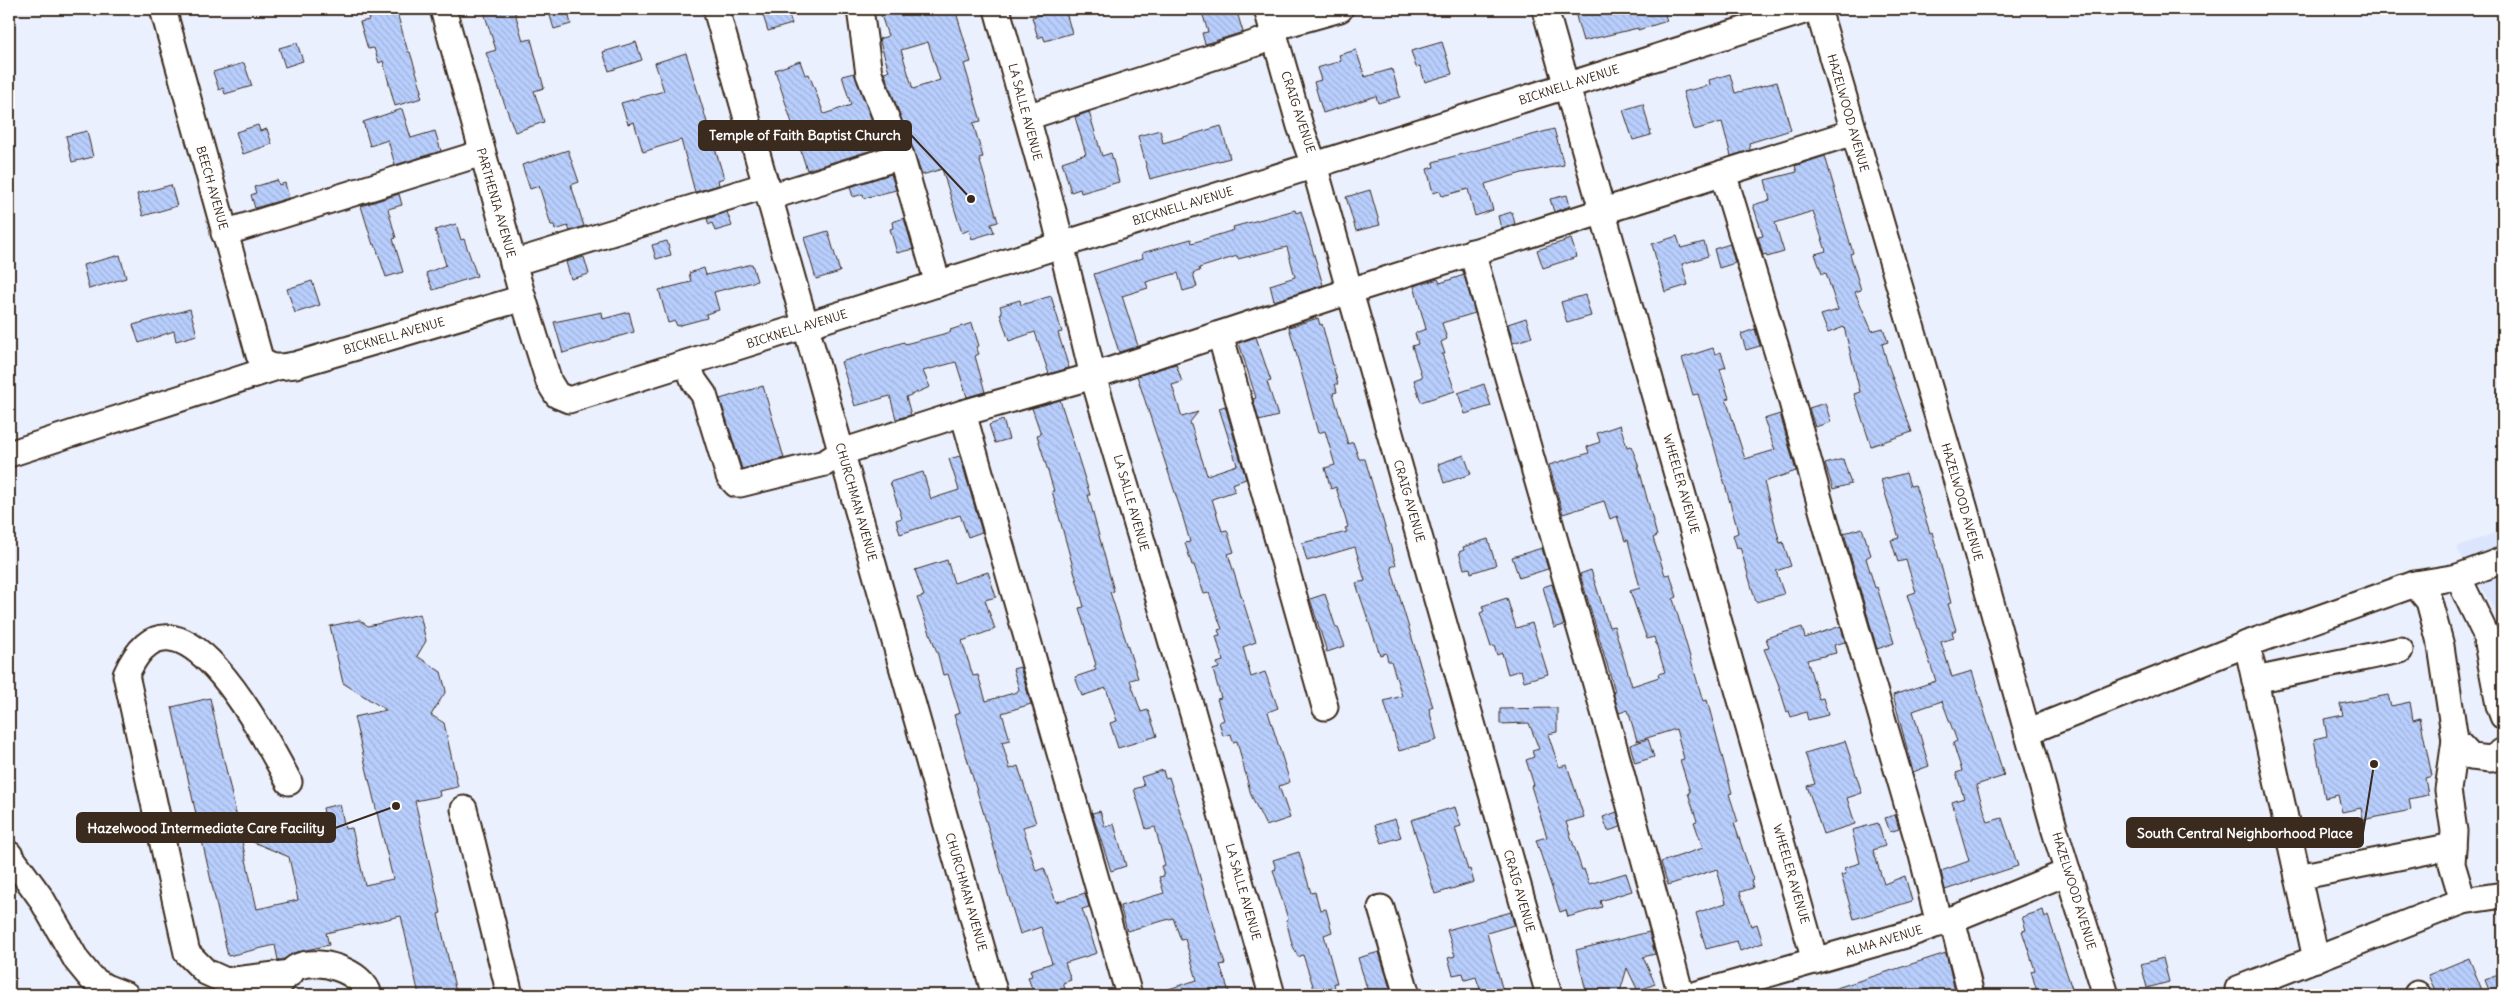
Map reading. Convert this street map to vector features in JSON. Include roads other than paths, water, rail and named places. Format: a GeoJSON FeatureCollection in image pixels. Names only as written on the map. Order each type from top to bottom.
{"type":"FeatureCollection","features":[{"type":"Feature","properties":{"kind":"street","name":"BEECH AVENUE"},"geometry":{"type":"LineString","coordinates":[[163,9],[259,355],[270,367]]}},
{"type":"Feature","properties":{"kind":"street","name":"PARTHENIA AVENUE"},"geometry":{"type":"LineString","coordinates":[[442,9],[523,298],[549,382],[557,396]]}},
{"type":"Feature","properties":{"kind":"street","name":"CHURCHMAN AVENUE"},"geometry":{"type":"LineString","coordinates":[[716,9],[995,995]]}},
{"type":"Feature","properties":{"kind":"street"},"geometry":{"type":"LineString","coordinates":[[860,9],[869,74],[901,156],[938,284]]}},
{"type":"Feature","properties":{"kind":"street","name":"LA SALLE AVENUE"},"geometry":{"type":"LineString","coordinates":[[997,9],[1094,376],[1193,714],[1272,995]]}},
{"type":"Feature","properties":{"kind":"street"},"geometry":{"type":"LineString","coordinates":[[1027,117],[1271,25],[1340,9]]}},
{"type":"Feature","properties":{"kind":"street","name":"WHEELER AVENUE"},"geometry":{"type":"LineString","coordinates":[[1545,9],[1604,210],[1815,961]]}},
{"type":"Feature","properties":{"kind":"street","name":"BICKNELL AVENUE"},"geometry":{"type":"LineString","coordinates":[[557,396],[569,400],[1810,9]]}},
{"type":"Feature","properties":{"kind":"street","name":"HAZELWOOD AVENUE"},"geometry":{"type":"LineString","coordinates":[[1818,9],[1964,506],[2027,732],[2106,995]]}},
{"type":"Feature","properties":{"kind":"street","name":"CRAIG AVENUE"},"geometry":{"type":"LineString","coordinates":[[1271,25],[1300,126],[1314,165],[1549,995]]}},
{"type":"Feature","properties":{"kind":"street"},"geometry":{"type":"LineString","coordinates":[[687,363],[694,381],[704,395],[729,476],[736,484],[740,484],[825,464],[842,452],[963,413],[1094,376],[1350,291],[1854,132]]}},
{"type":"Feature","properties":{"kind":"street"},"geometry":{"type":"LineString","coordinates":[[224,233],[482,153]]}},
{"type":"Feature","properties":{"kind":"street"},"geometry":{"type":"LineString","coordinates":[[513,263],[768,191],[901,156]]}},
{"type":"Feature","properties":{"kind":"street"},"geometry":{"type":"LineString","coordinates":[[1723,173],[1787,384],[1922,855],[1972,995]]}},
{"type":"Feature","properties":{"kind":"street"},"geometry":{"type":"LineString","coordinates":[[1472,252],[1608,727],[1681,995]]}},
{"type":"Feature","properties":{"kind":"street","name":"BICKNELL AVENUE"},"geometry":{"type":"LineString","coordinates":[[9,454],[270,367],[295,365],[523,298]]}},
{"type":"Feature","properties":{"kind":"street"},"geometry":{"type":"LineString","coordinates":[[1220,334],[1325,707]]}},
{"type":"Feature","properties":{"kind":"street"},"geometry":{"type":"LineString","coordinates":[[963,413],[1129,995]]}},
{"type":"Feature","properties":{"kind":"street"},"geometry":{"type":"LineString","coordinates":[[2027,732],[2247,644],[2415,584],[2458,577],[2503,560]]}},
{"type":"Feature","properties":{"kind":"street"},"geometry":{"type":"LineString","coordinates":[[2458,577],[2486,634],[2503,716]]}},
{"type":"Feature","properties":{"kind":"street"},"geometry":{"type":"LineString","coordinates":[[2415,584],[2429,601],[2442,646],[2455,740],[2448,790],[2454,831],[2452,864],[2463,901]]}},
{"type":"Feature","properties":{"kind":"street"},"geometry":{"type":"LineString","coordinates":[[288,782],[264,733],[233,688],[200,651],[180,639],[162,638],[146,646],[133,659],[126,675],[187,953],[206,972],[226,981],[291,972]]}},
{"type":"Feature","properties":{"kind":"street"},"geometry":{"type":"LineString","coordinates":[[2247,644],[2316,959]]}},
{"type":"Feature","properties":{"kind":"street"},"geometry":{"type":"LineString","coordinates":[[2255,680],[2400,650]]}},
{"type":"Feature","properties":{"kind":"street"},"geometry":{"type":"LineString","coordinates":[[2455,740],[2471,757],[2491,760],[2503,751]]}},
{"type":"Feature","properties":{"kind":"street"},"geometry":{"type":"LineString","coordinates":[[464,809],[510,995]]}},
{"type":"Feature","properties":{"kind":"street"},"geometry":{"type":"LineString","coordinates":[[2298,877],[2453,846]]}},
{"type":"Feature","properties":{"kind":"street"},"geometry":{"type":"LineString","coordinates":[[9,854],[41,898],[77,961],[91,978],[105,987],[126,995]]}},
{"type":"Feature","properties":{"kind":"street","name":"ALMA AVENUE"},"geometry":{"type":"LineString","coordinates":[[1694,995],[1815,961],[1945,921],[2068,872]]}},
{"type":"Feature","properties":{"kind":"street"},"geometry":{"type":"LineString","coordinates":[[2238,989],[2463,901],[2503,894]]}},
{"type":"Feature","properties":{"kind":"street"},"geometry":{"type":"LineString","coordinates":[[1381,908],[1407,995]]}},
{"type":"Feature","properties":{"kind":"street"},"geometry":{"type":"LineString","coordinates":[[270,995],[296,967],[324,963],[351,974],[367,988],[369,995]]}},
{"type":"Feature","properties":{"kind":"place","name":"Temple of Faith Baptist Church"},"geometry":{"type":"Point","coordinates":[971,199]}},
{"type":"Feature","properties":{"kind":"place","name":"South Central Neighborhood Place"},"geometry":{"type":"Point","coordinates":[2374,764]}},
{"type":"Feature","properties":{"kind":"place","name":"Hazelwood Intermediate Care Facility"},"geometry":{"type":"Point","coordinates":[396,806]}}]}
